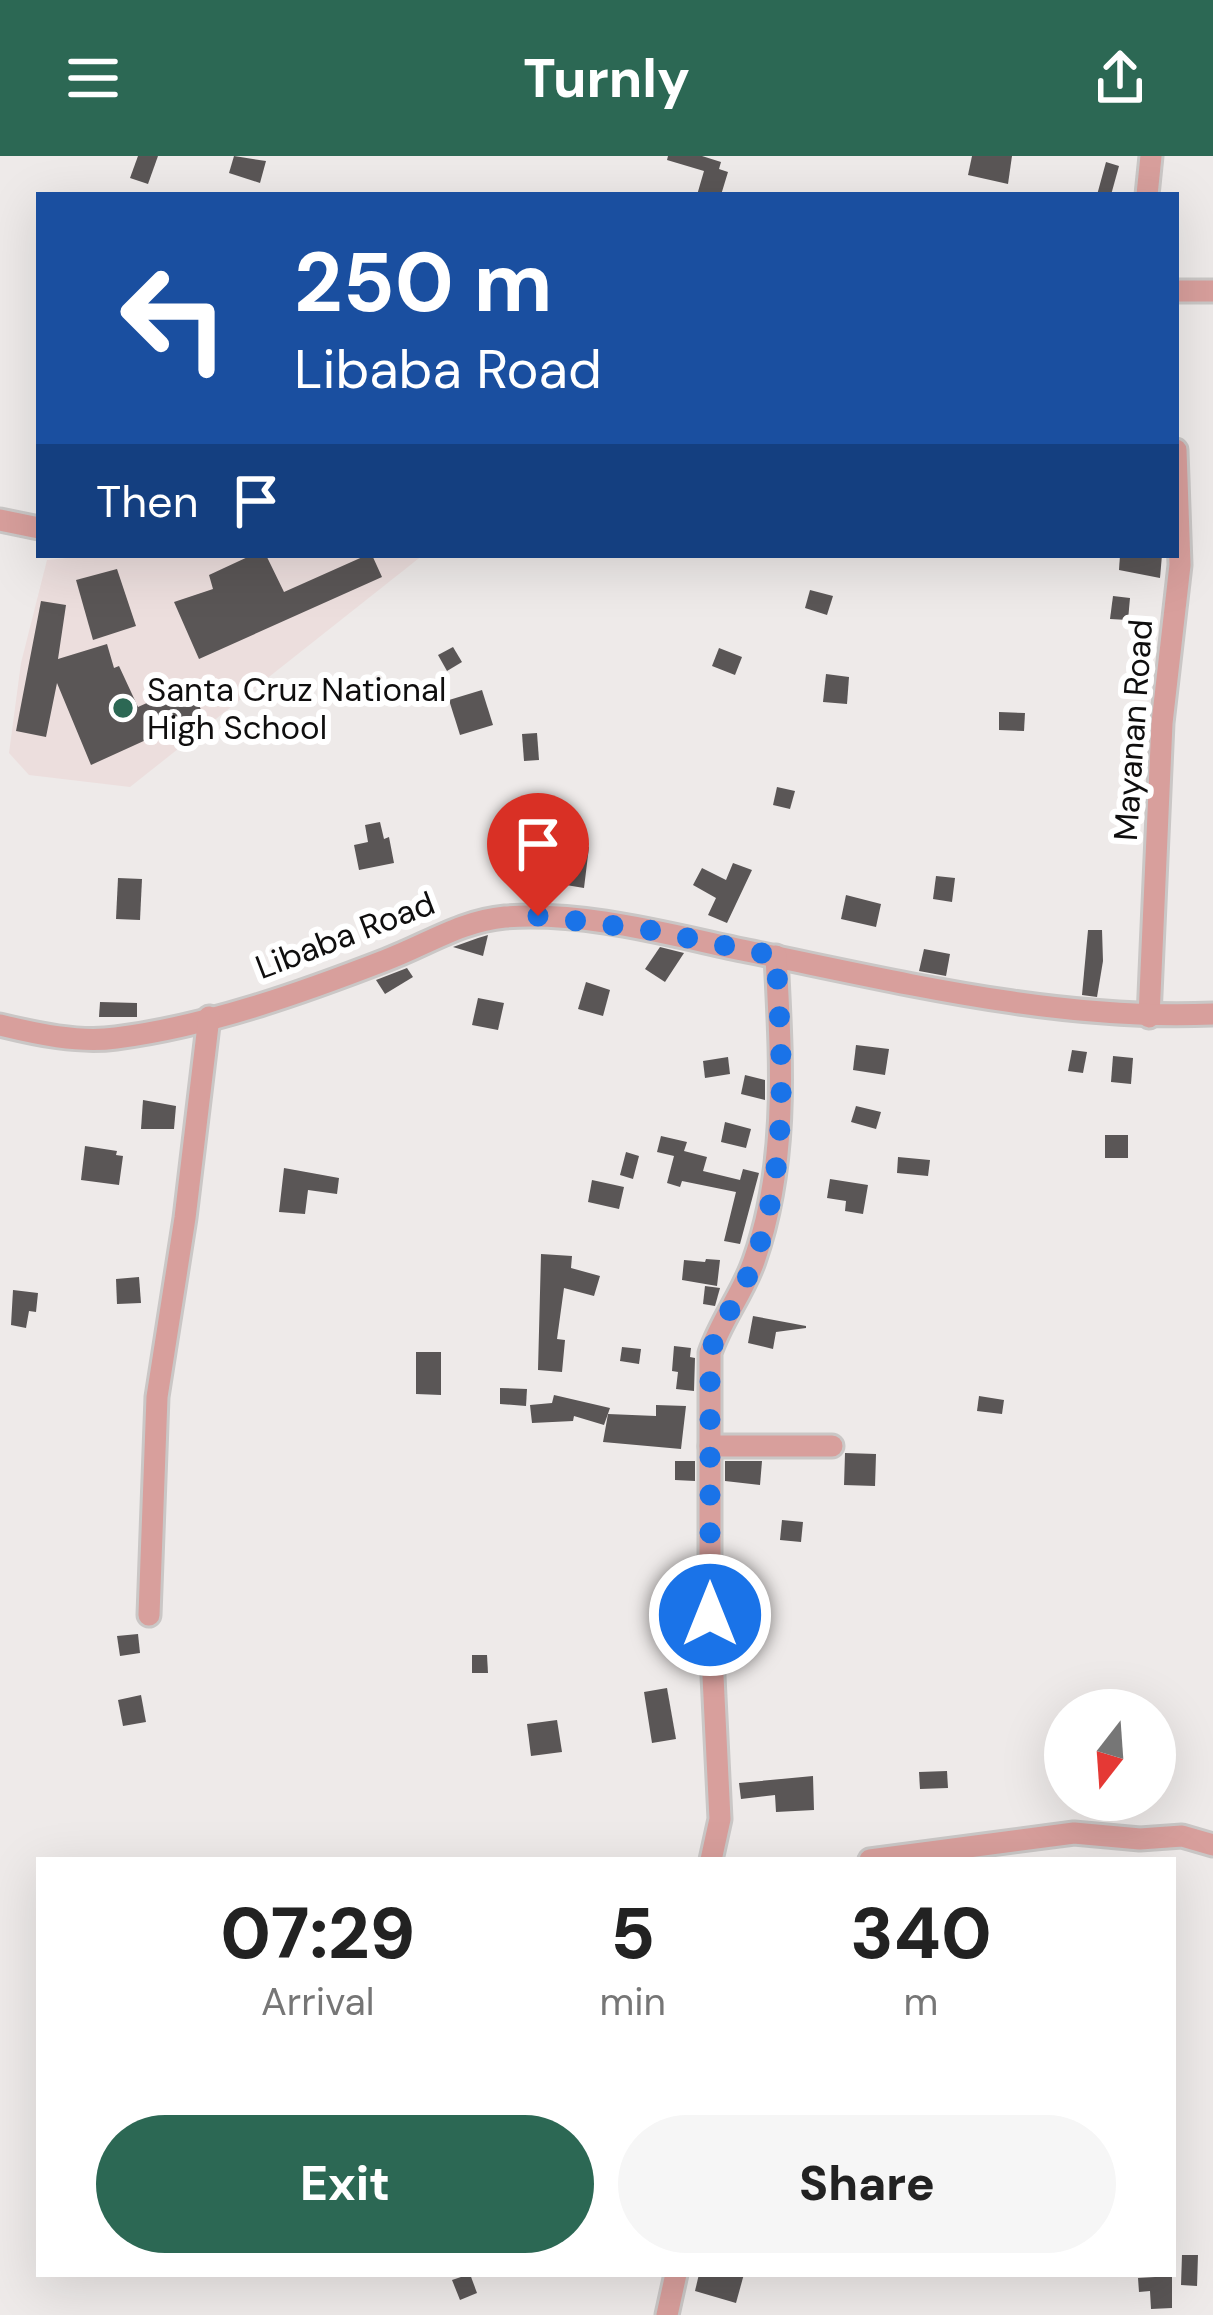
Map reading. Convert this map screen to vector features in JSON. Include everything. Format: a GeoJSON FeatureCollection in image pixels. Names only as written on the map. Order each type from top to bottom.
{"type":"FeatureCollection","features":[{"type":"Feature","properties":{"kind":"street"},"geometry":{"type":"LineString","coordinates":[[1148,192],[1151,156]]}},
{"type":"Feature","properties":{"kind":"street"},"geometry":{"type":"LineString","coordinates":[[1179,291],[1213,291]]}},
{"type":"Feature","properties":{"kind":"street"},"geometry":{"type":"LineString","coordinates":[[0,520],[36,527]]}},
{"type":"Feature","properties":{"kind":"street","name":"Mayanan Road"},"geometry":{"type":"LineString","coordinates":[[1149,1016],[1162,723],[1180,565],[1179,536]]}},
{"type":"Feature","properties":{"kind":"street","name":"Libaba Road"},"geometry":{"type":"LineString","coordinates":[[0,1024],[44,1035],[113,1039],[209,1017],[390,959],[466,925],[538,916],[649,930],[1002,1001],[1149,1016],[1213,1014]]}},
{"type":"Feature","properties":{"kind":"street"},"geometry":{"type":"LineString","coordinates":[[712,1857],[720,1819],[710,1615],[710,1353],[720,1324],[754,1262],[773,1181],[783,1100],[776,956]]}},
{"type":"Feature","properties":{"kind":"street"},"geometry":{"type":"LineString","coordinates":[[149,1615],[157,1397],[209,1017]]}},
{"type":"Feature","properties":{"kind":"street"},"geometry":{"type":"LineString","coordinates":[[710,1446],[832,1446]]}},
{"type":"Feature","properties":{"kind":"street"},"geometry":{"type":"LineString","coordinates":[[892,1857],[1060,1834],[1140,1839],[1182,1836],[1213,1845]]}},
{"type":"Feature","properties":{"kind":"street"},"geometry":{"type":"LineString","coordinates":[[667,2315],[675,2277]]}},
{"type":"Feature","properties":{"kind":"shaded area","name":"Santa Cruz National High School"},"geometry":{"type":"Polygon","coordinates":[[[419,558],[130,787],[29,775],[9,753],[21,663],[47,560],[419,558]]]}},
{"type":"Feature","properties":{"kind":"building"},"geometry":{"type":"Polygon","coordinates":[[[138,156],[158,156],[148,184],[130,178],[138,156]]]}},
{"type":"Feature","properties":{"kind":"building"},"geometry":{"type":"Polygon","coordinates":[[[234,156],[266,161],[260,183],[229,173],[234,156]]]}},
{"type":"Feature","properties":{"kind":"building"},"geometry":{"type":"Polygon","coordinates":[[[668,156],[702,156],[721,162],[719,169],[728,172],[722,192],[698,192],[704,171],[667,160],[668,156]]]}},
{"type":"Feature","properties":{"kind":"building"},"geometry":{"type":"Polygon","coordinates":[[[972,156],[1012,156],[1008,184],[968,175],[972,156]]]}},
{"type":"Feature","properties":{"kind":"building"},"geometry":{"type":"Polygon","coordinates":[[[1106,162],[1119,166],[1112,192],[1098,192],[1106,162]]]}},
{"type":"Feature","properties":{"kind":"building"},"geometry":{"type":"Polygon","coordinates":[[[246,558],[267,558],[284,592],[360,558],[373,558],[382,577],[199,659],[174,602],[213,589],[209,575],[246,558]]]}},
{"type":"Feature","properties":{"kind":"building"},"geometry":{"type":"Polygon","coordinates":[[[1120,558],[1162,558],[1160,578],[1119,570],[1120,558]]]}},
{"type":"Feature","properties":{"kind":"building"},"geometry":{"type":"Polygon","coordinates":[[[117,569],[136,626],[93,640],[76,580],[117,569]]]}},
{"type":"Feature","properties":{"kind":"building"},"geometry":{"type":"Polygon","coordinates":[[[810,590],[833,596],[827,615],[805,608],[810,590]]]}},
{"type":"Feature","properties":{"kind":"building"},"geometry":{"type":"Polygon","coordinates":[[[1113,596],[1130,598],[1128,620],[1110,619],[1113,596]]]}},
{"type":"Feature","properties":{"kind":"building"},"geometry":{"type":"Polygon","coordinates":[[[41,601],[66,605],[58,659],[107,644],[114,668],[119,666],[138,707],[189,684],[203,714],[91,765],[57,683],[46,737],[16,731],[41,601]]]}},
{"type":"Feature","properties":{"kind":"building"},"geometry":{"type":"Polygon","coordinates":[[[453,647],[462,662],[447,671],[438,655],[453,647]]]}},
{"type":"Feature","properties":{"kind":"building"},"geometry":{"type":"Polygon","coordinates":[[[719,648],[742,657],[735,675],[712,666],[719,648]]]}},
{"type":"Feature","properties":{"kind":"building"},"geometry":{"type":"Polygon","coordinates":[[[826,674],[849,677],[847,704],[823,702],[826,674]]]}},
{"type":"Feature","properties":{"kind":"building"},"geometry":{"type":"Polygon","coordinates":[[[482,690],[493,725],[460,735],[449,700],[482,690]]]}},
{"type":"Feature","properties":{"kind":"building"},"geometry":{"type":"Polygon","coordinates":[[[999,712],[1025,713],[1024,731],[999,730],[999,712]]]}},
{"type":"Feature","properties":{"kind":"building"},"geometry":{"type":"Polygon","coordinates":[[[537,733],[539,760],[524,761],[522,734],[537,733]]]}},
{"type":"Feature","properties":{"kind":"building"},"geometry":{"type":"Polygon","coordinates":[[[777,787],[795,791],[790,809],[773,805],[777,787]]]}},
{"type":"Feature","properties":{"kind":"building"},"geometry":{"type":"Polygon","coordinates":[[[553,802],[556,819],[532,823],[529,806],[553,802]]]}},
{"type":"Feature","properties":{"kind":"building"},"geometry":{"type":"Polygon","coordinates":[[[380,822],[384,839],[389,837],[394,863],[359,870],[354,845],[368,842],[365,825],[380,822]]]}},
{"type":"Feature","properties":{"kind":"building"},"geometry":{"type":"Polygon","coordinates":[[[574,845],[589,847],[584,888],[560,884],[562,876],[553,875],[556,855],[573,856],[574,845]]]}},
{"type":"Feature","properties":{"kind":"building"},"geometry":{"type":"Polygon","coordinates":[[[733,863],[752,870],[727,923],[708,915],[716,898],[693,885],[702,868],[726,880],[733,863]]]}},
{"type":"Feature","properties":{"kind":"building"},"geometry":{"type":"Polygon","coordinates":[[[936,876],[955,878],[952,902],[933,899],[936,876]]]}},
{"type":"Feature","properties":{"kind":"building"},"geometry":{"type":"Polygon","coordinates":[[[118,878],[142,879],[140,920],[116,919],[118,878]]]}},
{"type":"Feature","properties":{"kind":"building"},"geometry":{"type":"Polygon","coordinates":[[[846,895],[881,904],[876,927],[841,919],[846,895]]]}},
{"type":"Feature","properties":{"kind":"building"},"geometry":{"type":"Polygon","coordinates":[[[1088,930],[1102,930],[1097,997],[1082,995],[1088,930]]]}},
{"type":"Feature","properties":{"kind":"building"},"geometry":{"type":"Polygon","coordinates":[[[488,935],[483,956],[453,947],[478,938],[488,935]]]}},
{"type":"Feature","properties":{"kind":"building"},"geometry":{"type":"Polygon","coordinates":[[[660,947],[684,953],[665,982],[645,969],[660,947]]]}},
{"type":"Feature","properties":{"kind":"building"},"geometry":{"type":"Polygon","coordinates":[[[924,949],[950,954],[946,976],[919,971],[924,949]]]}},
{"type":"Feature","properties":{"kind":"building"},"geometry":{"type":"Polygon","coordinates":[[[407,968],[413,977],[385,994],[376,980],[407,968]]]}},
{"type":"Feature","properties":{"kind":"building"},"geometry":{"type":"Polygon","coordinates":[[[586,982],[610,990],[603,1016],[578,1009],[586,982]]]}},
{"type":"Feature","properties":{"kind":"building"},"geometry":{"type":"Polygon","coordinates":[[[478,998],[504,1003],[498,1030],[472,1025],[478,998]]]}},
{"type":"Feature","properties":{"kind":"building"},"geometry":{"type":"Polygon","coordinates":[[[100,1002],[137,1003],[137,1017],[99,1017],[100,1002]]]}},
{"type":"Feature","properties":{"kind":"building"},"geometry":{"type":"Polygon","coordinates":[[[856,1045],[889,1049],[885,1075],[853,1070],[856,1045]]]}},
{"type":"Feature","properties":{"kind":"building"},"geometry":{"type":"Polygon","coordinates":[[[1072,1050],[1087,1052],[1083,1073],[1068,1071],[1072,1050]]]}},
{"type":"Feature","properties":{"kind":"building"},"geometry":{"type":"Polygon","coordinates":[[[1113,1056],[1133,1058],[1131,1084],[1111,1082],[1113,1056]]]}},
{"type":"Feature","properties":{"kind":"building"},"geometry":{"type":"Polygon","coordinates":[[[728,1057],[730,1074],[705,1078],[703,1061],[728,1057]]]}},
{"type":"Feature","properties":{"kind":"building"},"geometry":{"type":"Polygon","coordinates":[[[745,1075],[765,1080],[765,1100],[741,1094],[745,1075]]]}},
{"type":"Feature","properties":{"kind":"building"},"geometry":{"type":"Polygon","coordinates":[[[143,1100],[176,1106],[174,1129],[141,1129],[143,1100]]]}},
{"type":"Feature","properties":{"kind":"building"},"geometry":{"type":"Polygon","coordinates":[[[856,1106],[881,1112],[876,1129],[851,1122],[856,1106]]]}},
{"type":"Feature","properties":{"kind":"building"},"geometry":{"type":"Polygon","coordinates":[[[725,1122],[751,1129],[746,1148],[721,1142],[725,1122]]]}},
{"type":"Feature","properties":{"kind":"building"},"geometry":{"type":"Polygon","coordinates":[[[1105,1135],[1128,1135],[1128,1158],[1105,1158],[1105,1135]]]}},
{"type":"Feature","properties":{"kind":"building"},"geometry":{"type":"Polygon","coordinates":[[[661,1136],[687,1142],[684,1151],[707,1157],[703,1171],[740,1180],[743,1169],[759,1173],[740,1244],[724,1241],[736,1192],[682,1181],[680,1187],[667,1183],[674,1156],[657,1152],[661,1136]]]}},
{"type":"Feature","properties":{"kind":"building"},"geometry":{"type":"Polygon","coordinates":[[[85,1146],[123,1156],[119,1185],[81,1180],[85,1146]]]}},
{"type":"Feature","properties":{"kind":"building"},"geometry":{"type":"Polygon","coordinates":[[[626,1152],[639,1156],[633,1179],[620,1175],[626,1152]]]}},
{"type":"Feature","properties":{"kind":"building"},"geometry":{"type":"Polygon","coordinates":[[[898,1157],[930,1160],[928,1176],[897,1173],[898,1157]]]}},
{"type":"Feature","properties":{"kind":"building"},"geometry":{"type":"Polygon","coordinates":[[[284,1168],[339,1178],[337,1194],[308,1190],[305,1214],[279,1212],[284,1168]]]}},
{"type":"Feature","properties":{"kind":"building"},"geometry":{"type":"Polygon","coordinates":[[[830,1179],[868,1185],[863,1214],[845,1211],[846,1201],[827,1198],[830,1179]]]}},
{"type":"Feature","properties":{"kind":"building"},"geometry":{"type":"Polygon","coordinates":[[[592,1180],[624,1187],[619,1209],[588,1202],[592,1180]]]}},
{"type":"Feature","properties":{"kind":"building"},"geometry":{"type":"Polygon","coordinates":[[[541,1254],[572,1256],[571,1268],[600,1276],[594,1296],[564,1288],[557,1339],[565,1340],[562,1372],[538,1370],[541,1254]]]}},
{"type":"Feature","properties":{"kind":"building"},"geometry":{"type":"Polygon","coordinates":[[[684,1260],[720,1260],[717,1286],[682,1280],[684,1260]]]}},
{"type":"Feature","properties":{"kind":"building"},"geometry":{"type":"Polygon","coordinates":[[[139,1277],[141,1303],[117,1304],[116,1279],[139,1277]]]}},
{"type":"Feature","properties":{"kind":"building"},"geometry":{"type":"Polygon","coordinates":[[[705,1286],[720,1288],[715,1306],[703,1304],[705,1286]]]}},
{"type":"Feature","properties":{"kind":"building"},"geometry":{"type":"Polygon","coordinates":[[[13,1290],[38,1293],[36,1312],[29,1311],[26,1328],[11,1325],[13,1290]]]}},
{"type":"Feature","properties":{"kind":"building"},"geometry":{"type":"Polygon","coordinates":[[[753,1316],[806,1328],[776,1332],[773,1349],[748,1343],[753,1316]]]}},
{"type":"Feature","properties":{"kind":"building"},"geometry":{"type":"Polygon","coordinates":[[[674,1346],[691,1348],[694,1391],[676,1389],[674,1346]]]}},
{"type":"Feature","properties":{"kind":"building"},"geometry":{"type":"Polygon","coordinates":[[[622,1347],[641,1349],[639,1364],[620,1361],[622,1347]]]}},
{"type":"Feature","properties":{"kind":"building"},"geometry":{"type":"Polygon","coordinates":[[[416,1352],[441,1352],[441,1395],[416,1394],[416,1352]]]}},
{"type":"Feature","properties":{"kind":"building"},"geometry":{"type":"Polygon","coordinates":[[[500,1388],[527,1389],[526,1406],[500,1404],[500,1388]]]}},
{"type":"Feature","properties":{"kind":"building"},"geometry":{"type":"Polygon","coordinates":[[[554,1395],[610,1408],[604,1425],[574,1416],[573,1421],[532,1423],[530,1405],[552,1403],[554,1395]]]}},
{"type":"Feature","properties":{"kind":"building"},"geometry":{"type":"Polygon","coordinates":[[[979,1396],[1004,1400],[1002,1414],[977,1411],[979,1396]]]}},
{"type":"Feature","properties":{"kind":"building"},"geometry":{"type":"Polygon","coordinates":[[[656,1405],[686,1406],[681,1449],[603,1442],[608,1414],[656,1416],[656,1405]]]}},
{"type":"Feature","properties":{"kind":"building"},"geometry":{"type":"Polygon","coordinates":[[[845,1453],[876,1454],[875,1486],[844,1485],[845,1453]]]}},
{"type":"Feature","properties":{"kind":"building"},"geometry":{"type":"Polygon","coordinates":[[[675,1461],[695,1461],[695,1481],[675,1480],[675,1461]]]}},
{"type":"Feature","properties":{"kind":"building"},"geometry":{"type":"Polygon","coordinates":[[[725,1461],[762,1461],[760,1485],[725,1481],[725,1461]]]}},
{"type":"Feature","properties":{"kind":"building"},"geometry":{"type":"Polygon","coordinates":[[[782,1520],[803,1522],[801,1542],[780,1540],[782,1520]]]}},
{"type":"Feature","properties":{"kind":"building"},"geometry":{"type":"Polygon","coordinates":[[[138,1634],[140,1653],[120,1656],[117,1636],[138,1634]]]}},
{"type":"Feature","properties":{"kind":"building"},"geometry":{"type":"Polygon","coordinates":[[[472,1655],[487,1655],[488,1673],[472,1673],[472,1655]]]}},
{"type":"Feature","properties":{"kind":"building"},"geometry":{"type":"Polygon","coordinates":[[[667,1688],[676,1739],[652,1743],[644,1692],[667,1688]]]}},
{"type":"Feature","properties":{"kind":"building"},"geometry":{"type":"Polygon","coordinates":[[[141,1695],[146,1722],[123,1726],[118,1700],[141,1695]]]}},
{"type":"Feature","properties":{"kind":"building"},"geometry":{"type":"Polygon","coordinates":[[[557,1720],[562,1752],[531,1756],[527,1724],[557,1720]]]}},
{"type":"Feature","properties":{"kind":"building"},"geometry":{"type":"Polygon","coordinates":[[[947,1771],[948,1788],[920,1789],[919,1772],[947,1771]]]}},
{"type":"Feature","properties":{"kind":"building"},"geometry":{"type":"Polygon","coordinates":[[[813,1776],[814,1810],[776,1812],[775,1795],[741,1799],[739,1783],[813,1776]]]}},
{"type":"Feature","properties":{"kind":"building"},"geometry":{"type":"Polygon","coordinates":[[[1182,2255],[1198,2255],[1197,2286],[1181,2285],[1182,2255]]]}},
{"type":"Feature","properties":{"kind":"building"},"geometry":{"type":"Polygon","coordinates":[[[471,2277],[477,2293],[460,2300],[452,2280],[471,2277]]]}},
{"type":"Feature","properties":{"kind":"building"},"geometry":{"type":"Polygon","coordinates":[[[698,2277],[743,2277],[736,2303],[695,2291],[698,2277]]]}},
{"type":"Feature","properties":{"kind":"building"},"geometry":{"type":"Polygon","coordinates":[[[1172,2277],[1172,2308],[1151,2309],[1150,2291],[1139,2292],[1138,2278],[1172,2277]]]}},
{"type":"Feature","properties":{"kind":"place","name":"Santa Cruz National High School"},"geometry":{"type":"Point","coordinates":[123,708]}},
{"type":"Feature","properties":{"kind":"route"},"geometry":{"type":"LineString","coordinates":[[538,916],[649,930],[776,956],[783,1100],[773,1181],[754,1262],[720,1324],[710,1353],[710,1615]]}}]}
